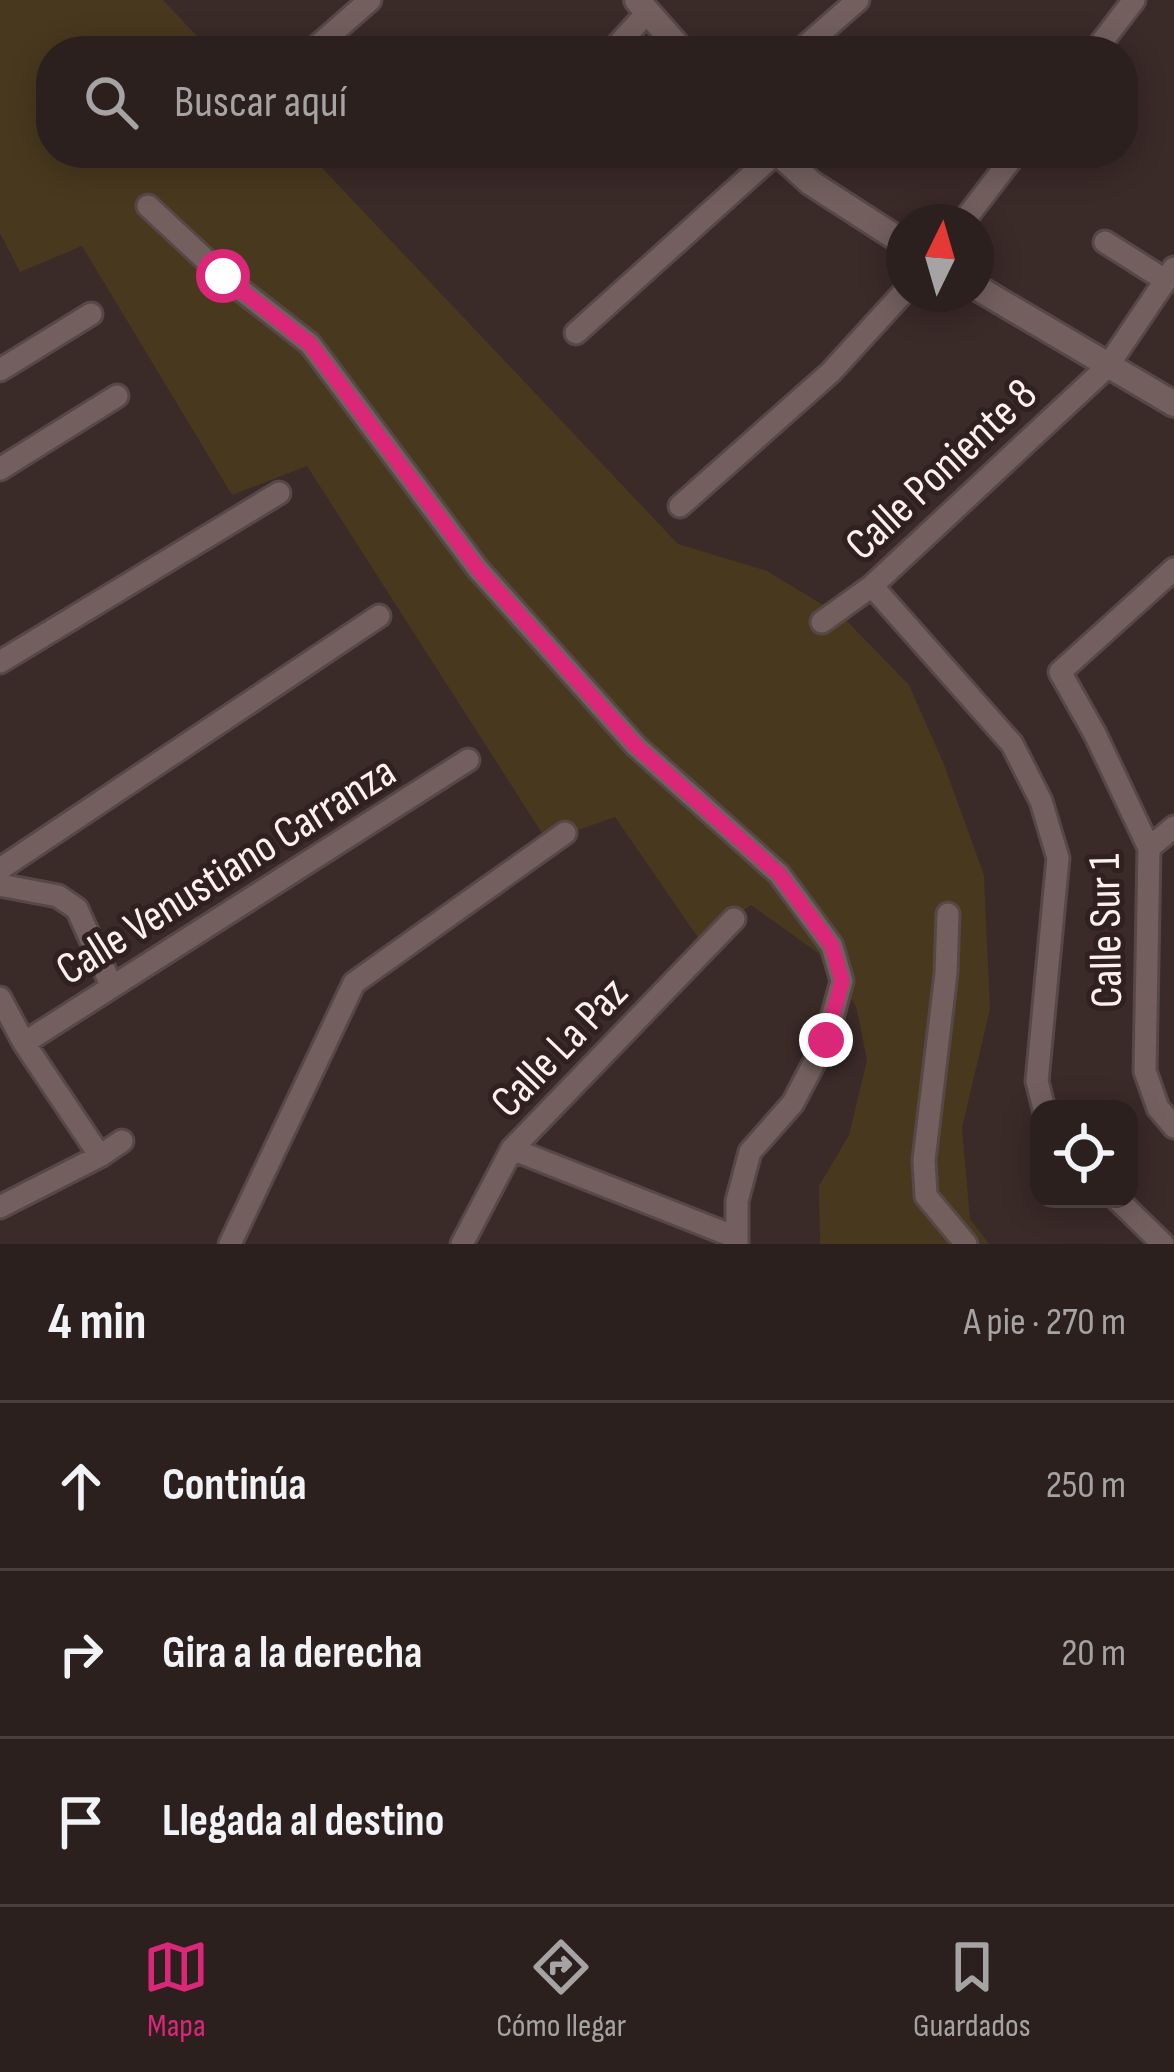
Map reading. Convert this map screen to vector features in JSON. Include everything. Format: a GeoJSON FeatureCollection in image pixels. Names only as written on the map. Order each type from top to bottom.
{"type":"FeatureCollection","features":[{"type":"Feature","properties":{"kind":"street"},"geometry":{"type":"LineString","coordinates":[[329,36],[370,0]]}},
{"type":"Feature","properties":{"kind":"street"},"geometry":{"type":"LineString","coordinates":[[817,36],[858,0]]}},
{"type":"Feature","properties":{"kind":"street"},"geometry":{"type":"LineString","coordinates":[[1106,36],[1134,0]]}},
{"type":"Feature","properties":{"kind":"street"},"geometry":{"type":"LineString","coordinates":[[622,36],[642,6],[669,36]]}},
{"type":"Feature","properties":{"kind":"street"},"geometry":{"type":"LineString","coordinates":[[575,333],[760,168]]}},
{"type":"Feature","properties":{"kind":"street"},"geometry":{"type":"LineString","coordinates":[[794,168],[886,231]]}},
{"type":"Feature","properties":{"kind":"street"},"geometry":{"type":"LineString","coordinates":[[977,204],[1004,168]]}},
{"type":"Feature","properties":{"kind":"street"},"geometry":{"type":"LineString","coordinates":[[148,206],[223,276],[310,344],[478,569],[636,746],[779,874],[832,946],[842,981],[826,1040],[793,1103],[750,1152],[737,1202],[736,1240],[512,1149]]}},
{"type":"Feature","properties":{"kind":"street"},"geometry":{"type":"LineString","coordinates":[[1105,242],[1169,274]]}},
{"type":"Feature","properties":{"kind":"street","name":"Calle Poniente 8"},"geometry":{"type":"LineString","coordinates":[[822,622],[872,586],[1107,367],[1169,274]]}},
{"type":"Feature","properties":{"kind":"street"},"geometry":{"type":"LineString","coordinates":[[994,298],[1174,404]]}},
{"type":"Feature","properties":{"kind":"street"},"geometry":{"type":"LineString","coordinates":[[680,506],[831,372],[886,312]]}},
{"type":"Feature","properties":{"kind":"street"},"geometry":{"type":"LineString","coordinates":[[0,370],[91,314]]}},
{"type":"Feature","properties":{"kind":"street"},"geometry":{"type":"LineString","coordinates":[[0,469],[117,396]]}},
{"type":"Feature","properties":{"kind":"street"},"geometry":{"type":"LineString","coordinates":[[0,662],[279,493]]}},
{"type":"Feature","properties":{"kind":"street","name":"Calle Sur 1"},"geometry":{"type":"LineString","coordinates":[[1174,569],[1060,672],[1149,848],[1144,1071],[1166,1102],[1174,1127]]}},
{"type":"Feature","properties":{"kind":"street"},"geometry":{"type":"LineString","coordinates":[[872,586],[1012,744],[1041,800],[1058,858],[1037,1082],[1042,1100]]}},
{"type":"Feature","properties":{"kind":"street"},"geometry":{"type":"LineString","coordinates":[[0,868],[379,616]]}},
{"type":"Feature","properties":{"kind":"street","name":"Calle Venustiano Carranza"},"geometry":{"type":"LineString","coordinates":[[24,1042],[468,760]]}},
{"type":"Feature","properties":{"kind":"street"},"geometry":{"type":"LineString","coordinates":[[1149,848],[1174,826]]}},
{"type":"Feature","properties":{"kind":"street"},"geometry":{"type":"LineString","coordinates":[[230,1244],[354,983],[565,833]]}},
{"type":"Feature","properties":{"kind":"street"},"geometry":{"type":"LineString","coordinates":[[0,885],[58,896],[77,909],[112,987]]}},
{"type":"Feature","properties":{"kind":"street"},"geometry":{"type":"LineString","coordinates":[[948,914],[946,973],[924,1160],[926,1196],[965,1244]]}},
{"type":"Feature","properties":{"kind":"street","name":"Calle La Paz"},"geometry":{"type":"LineString","coordinates":[[462,1244],[512,1149],[734,919]]}},
{"type":"Feature","properties":{"kind":"street"},"geometry":{"type":"LineString","coordinates":[[0,998],[100,1156]]}},
{"type":"Feature","properties":{"kind":"street"},"geometry":{"type":"LineString","coordinates":[[0,1207],[122,1141]]}},
{"type":"Feature","properties":{"kind":"street"},"geometry":{"type":"LineString","coordinates":[[1126,1208],[1163,1244]]}},
{"type":"Feature","properties":{"kind":"shaded area"},"geometry":{"type":"Polygon","coordinates":[[[0,0],[163,0],[197,36],[36,36],[36,168],[322,168],[678,544],[767,571],[843,617],[909,685],[984,875],[990,1009],[962,1128],[970,1219],[989,1244],[820,1244],[819,1186],[849,1135],[867,1060],[856,1006],[818,953],[751,905],[701,942],[615,817],[547,841],[307,466],[232,495],[82,246],[20,272],[0,233],[0,0]]]}},
{"type":"Feature","properties":{"kind":"route"},"geometry":{"type":"LineString","coordinates":[[223,276],[310,344],[478,569],[636,746],[779,874],[832,946],[842,981],[826,1040]]}}]}
